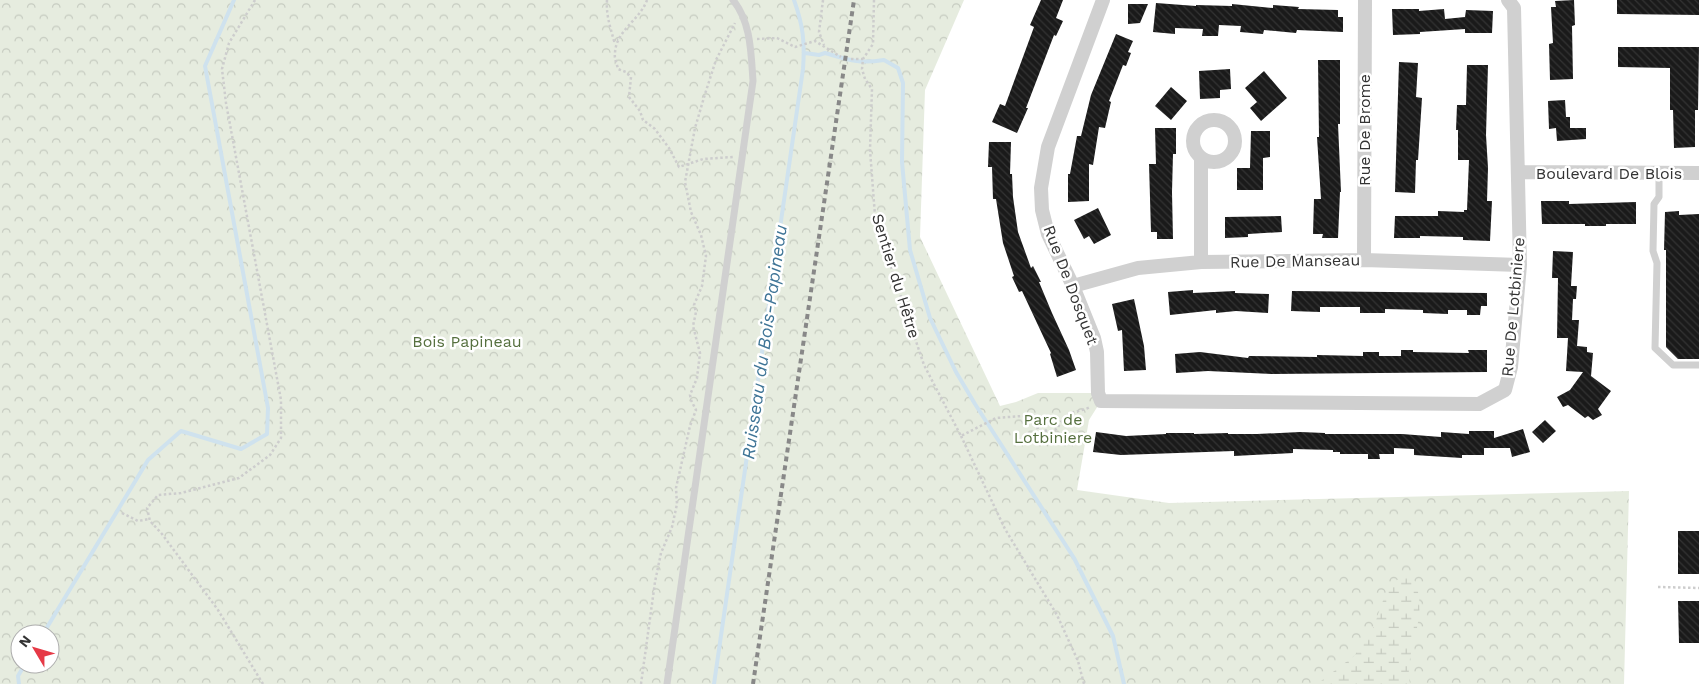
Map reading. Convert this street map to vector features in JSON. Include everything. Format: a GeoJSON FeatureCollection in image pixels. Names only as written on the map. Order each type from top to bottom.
{"type":"FeatureCollection","features":[{"type":"Feature","properties":{"kind":"street","name":"Rue De Dosquet"},"geometry":{"type":"LineString","coordinates":[[1102,401],[1098,393],[1097,352],[1094,338],[1073,286],[1048,234],[1042,210],[1041,188],[1048,147],[1103,0]]}},
{"type":"Feature","properties":{"kind":"street","name":"Rue De Brome"},"geometry":{"type":"LineString","coordinates":[[1364,0],[1364,260]]}},
{"type":"Feature","properties":{"kind":"street","name":"Rue De Lotbiniere"},"geometry":{"type":"LineString","coordinates":[[1102,401],[1479,404],[1505,390],[1511,368],[1520,264],[1514,8],[1508,0]]}},
{"type":"Feature","properties":{"kind":"street"},"geometry":{"type":"LineString","coordinates":[[1201,158],[1201,262]]}},
{"type":"Feature","properties":{"kind":"street","name":"Boulevard De Blois"},"geometry":{"type":"LineString","coordinates":[[1519,172],[1699,173]]}},
{"type":"Feature","properties":{"kind":"street","name":"Rue De Manseau"},"geometry":{"type":"LineString","coordinates":[[1073,286],[1138,268],[1201,262],[1364,260],[1520,264]]}},
{"type":"Feature","properties":{"kind":"lane"},"geometry":{"type":"LineString","coordinates":[[666,684],[753,80],[750,39],[741,12],[732,0]]}},
{"type":"Feature","properties":{"kind":"lane"},"geometry":{"type":"LineString","coordinates":[[1659,173],[1658,197],[1654,204],[1653,251],[1657,263],[1656,348],[1672,365],[1699,366]]}},
{"type":"Feature","properties":{"kind":"path"},"geometry":{"type":"LineString","coordinates":[[256,0],[229,43],[222,69],[226,103],[281,400],[281,438],[270,455],[239,478],[181,493],[158,495],[148,508],[150,519],[218,610],[263,684]]}},
{"type":"Feature","properties":{"kind":"path"},"geometry":{"type":"LineString","coordinates":[[607,0],[606,12],[608,21],[614,41],[618,39]]}},
{"type":"Feature","properties":{"kind":"path"},"geometry":{"type":"LineString","coordinates":[[647,0],[645,6],[618,39],[614,54],[618,69],[631,76],[629,98],[640,111],[644,120],[655,129],[669,148],[679,167],[703,159],[742,158]]}},
{"type":"Feature","properties":{"kind":"path"},"geometry":{"type":"LineString","coordinates":[[823,0],[819,32],[825,46]]}},
{"type":"Feature","properties":{"kind":"path","name":"Sentier du Hêtre"},"geometry":{"type":"LineString","coordinates":[[874,0],[873,44],[863,59],[862,69],[865,79],[872,88],[870,150],[875,216],[924,365],[961,436],[1005,529],[1057,615],[1078,661],[1084,684]]}},
{"type":"Feature","properties":{"kind":"path"},"geometry":{"type":"LineString","coordinates":[[641,684],[654,582],[661,553],[672,526],[677,504],[676,488],[680,468],[690,426],[696,410],[690,395],[697,378],[700,353],[693,326],[696,312],[694,304],[702,286],[706,256],[686,193],[685,182],[695,128],[716,60],[741,12]]}},
{"type":"Feature","properties":{"kind":"path"},"geometry":{"type":"LineString","coordinates":[[750,39],[777,38],[796,47],[815,41],[841,57]]}},
{"type":"Feature","properties":{"kind":"path"},"geometry":{"type":"LineString","coordinates":[[851,59],[863,59]]}},
{"type":"Feature","properties":{"kind":"path"},"geometry":{"type":"LineString","coordinates":[[961,436],[996,418],[1022,416],[1030,417],[1036,422],[1038,430],[1053,431],[1058,429],[1068,415],[1084,411],[1102,401]]}},
{"type":"Feature","properties":{"kind":"path"},"geometry":{"type":"LineString","coordinates":[[122,513],[138,521],[150,519]]}},
{"type":"Feature","properties":{"kind":"path"},"geometry":{"type":"LineString","coordinates":[[1658,587],[1699,588]]}},
{"type":"Feature","properties":{"kind":"green space","name":"Bois Papineau"},"geometry":{"type":"Polygon","coordinates":[[[0,0],[964,0],[925,90],[920,237],[1000,406],[1038,393],[1098,393],[1101,401],[1089,420],[1077,490],[1169,503],[1629,491],[1624,684],[0,684],[0,0]]]}},
{"type":"Feature","properties":{"kind":"green space"},"geometry":{"type":"Polygon","coordinates":[[[1407,575],[1413,577],[1420,606],[1419,620],[1410,658],[1410,684],[1320,684],[1321,681],[1354,656],[1371,634],[1389,584],[1407,575]]]}},
{"type":"Feature","properties":{"kind":"building"},"geometry":{"type":"Polygon","coordinates":[[[1041,0],[1063,0],[1056,18],[1063,21],[1056,36],[1054,35],[1017,133],[992,122],[1000,104],[1005,106],[1034,27],[1030,25],[1041,0]]]}},
{"type":"Feature","properties":{"kind":"building"},"geometry":{"type":"Polygon","coordinates":[[[1574,0],[1575,25],[1572,26],[1573,79],[1550,80],[1549,44],[1553,43],[1551,7],[1556,7],[1555,1],[1574,0]]]}},
{"type":"Feature","properties":{"kind":"building"},"geometry":{"type":"Polygon","coordinates":[[[1617,0],[1699,0],[1699,15],[1617,14],[1617,0]]]}},
{"type":"Feature","properties":{"kind":"building"},"geometry":{"type":"Polygon","coordinates":[[[1156,3],[1196,6],[1232,6],[1232,4],[1273,8],[1273,5],[1299,7],[1298,9],[1338,10],[1338,17],[1343,17],[1343,32],[1297,30],[1296,33],[1264,30],[1263,34],[1240,32],[1241,26],[1219,25],[1218,36],[1202,36],[1203,29],[1175,28],[1175,34],[1153,32],[1156,3]]]}},
{"type":"Feature","properties":{"kind":"building"},"geometry":{"type":"Polygon","coordinates":[[[1128,4],[1148,4],[1140,23],[1128,24],[1128,4]]]}},
{"type":"Feature","properties":{"kind":"building"},"geometry":{"type":"Polygon","coordinates":[[[1392,9],[1419,9],[1419,11],[1444,9],[1445,19],[1465,17],[1466,10],[1493,11],[1492,33],[1465,33],[1465,29],[1393,35],[1392,9]]]}},
{"type":"Feature","properties":{"kind":"building"},"geometry":{"type":"Polygon","coordinates":[[[1116,34],[1133,41],[1128,52],[1131,53],[1126,66],[1123,65],[1109,101],[1111,102],[1105,128],[1099,127],[1093,165],[1089,164],[1089,201],[1068,202],[1068,174],[1070,174],[1077,136],[1081,136],[1091,95],[1116,34]]]}},
{"type":"Feature","properties":{"kind":"building"},"geometry":{"type":"Polygon","coordinates":[[[1618,47],[1699,47],[1698,110],[1695,110],[1695,147],[1674,148],[1673,110],[1670,110],[1670,68],[1618,67],[1618,47]]]}},
{"type":"Feature","properties":{"kind":"building"},"geometry":{"type":"Polygon","coordinates":[[[1318,60],[1340,60],[1340,124],[1338,124],[1341,192],[1338,238],[1322,238],[1323,234],[1313,234],[1314,199],[1321,199],[1317,137],[1319,137],[1318,60]]]}},
{"type":"Feature","properties":{"kind":"building"},"geometry":{"type":"Polygon","coordinates":[[[1399,62],[1418,63],[1416,97],[1422,98],[1415,193],[1395,192],[1399,62]]]}},
{"type":"Feature","properties":{"kind":"building"},"geometry":{"type":"Polygon","coordinates":[[[1467,65],[1488,65],[1486,135],[1487,201],[1492,201],[1490,241],[1463,240],[1463,237],[1420,236],[1420,238],[1394,238],[1395,216],[1438,216],[1438,211],[1464,212],[1464,210],[1467,210],[1469,160],[1458,160],[1458,130],[1456,130],[1457,105],[1466,105],[1467,65]]]}},
{"type":"Feature","properties":{"kind":"building"},"geometry":{"type":"Polygon","coordinates":[[[1230,69],[1231,89],[1220,90],[1220,98],[1200,99],[1199,71],[1230,69]]]}},
{"type":"Feature","properties":{"kind":"building"},"geometry":{"type":"Polygon","coordinates":[[[1264,71],[1287,98],[1261,121],[1250,108],[1257,102],[1245,88],[1264,71]]]}},
{"type":"Feature","properties":{"kind":"building"},"geometry":{"type":"Polygon","coordinates":[[[1171,87],[1187,101],[1171,120],[1155,106],[1171,87]]]}},
{"type":"Feature","properties":{"kind":"building"},"geometry":{"type":"Polygon","coordinates":[[[1565,100],[1566,117],[1570,117],[1570,128],[1586,128],[1586,139],[1557,141],[1556,128],[1549,129],[1548,101],[1565,100]]]}},
{"type":"Feature","properties":{"kind":"building"},"geometry":{"type":"Polygon","coordinates":[[[1155,128],[1176,128],[1176,154],[1173,154],[1173,239],[1157,239],[1157,232],[1151,232],[1149,164],[1156,164],[1155,128]]]}},
{"type":"Feature","properties":{"kind":"building"},"geometry":{"type":"Polygon","coordinates":[[[1251,131],[1270,131],[1270,157],[1263,158],[1263,190],[1237,190],[1237,168],[1250,168],[1251,131]]]}},
{"type":"Feature","properties":{"kind":"building"},"geometry":{"type":"Polygon","coordinates":[[[989,142],[1011,142],[1010,174],[1012,174],[1018,232],[1031,268],[1033,266],[1041,282],[1039,282],[1076,370],[1057,377],[1051,353],[1022,291],[1019,292],[1012,277],[1014,276],[1003,243],[996,199],[993,199],[992,167],[988,167],[989,142]]]}},
{"type":"Feature","properties":{"kind":"building"},"geometry":{"type":"Polygon","coordinates":[[[1541,201],[1569,201],[1569,204],[1636,202],[1636,224],[1585,226],[1585,224],[1542,224],[1541,201]]]}},
{"type":"Feature","properties":{"kind":"building"},"geometry":{"type":"Polygon","coordinates":[[[1098,208],[1111,235],[1094,244],[1089,236],[1084,239],[1074,220],[1098,208]]]}},
{"type":"Feature","properties":{"kind":"building"},"geometry":{"type":"Polygon","coordinates":[[[1679,211],[1679,215],[1699,214],[1699,359],[1678,359],[1666,347],[1665,212],[1679,211]]]}},
{"type":"Feature","properties":{"kind":"building"},"geometry":{"type":"Polygon","coordinates":[[[1281,216],[1282,232],[1248,234],[1248,237],[1225,238],[1225,217],[1281,216]]]}},
{"type":"Feature","properties":{"kind":"building"},"geometry":{"type":"Polygon","coordinates":[[[1553,251],[1573,252],[1571,286],[1577,286],[1576,299],[1573,299],[1572,320],[1579,320],[1577,346],[1587,347],[1587,352],[1593,353],[1591,376],[1611,391],[1598,409],[1602,415],[1593,420],[1588,416],[1585,418],[1568,405],[1563,407],[1557,397],[1570,390],[1583,372],[1566,371],[1568,338],[1557,338],[1558,278],[1552,278],[1553,251]]]}},
{"type":"Feature","properties":{"kind":"building"},"geometry":{"type":"Polygon","coordinates":[[[1193,290],[1193,293],[1235,291],[1235,293],[1269,294],[1268,313],[1236,311],[1216,313],[1216,310],[1170,315],[1168,292],[1193,290]]]}},
{"type":"Feature","properties":{"kind":"building"},"geometry":{"type":"Polygon","coordinates":[[[1292,291],[1487,293],[1487,306],[1481,306],[1480,315],[1467,315],[1467,310],[1448,310],[1448,314],[1423,313],[1423,310],[1385,309],[1385,313],[1360,313],[1360,307],[1320,307],[1320,312],[1291,311],[1292,291]]]}},
{"type":"Feature","properties":{"kind":"building"},"geometry":{"type":"Polygon","coordinates":[[[1134,299],[1144,346],[1146,370],[1124,371],[1122,330],[1118,331],[1112,304],[1134,299]]]}},
{"type":"Feature","properties":{"kind":"building"},"geometry":{"type":"Polygon","coordinates":[[[1401,350],[1469,353],[1468,350],[1487,350],[1487,372],[1272,374],[1208,371],[1176,373],[1175,354],[1200,352],[1248,358],[1249,356],[1363,356],[1363,352],[1379,352],[1379,356],[1401,356],[1401,350]]]}},
{"type":"Feature","properties":{"kind":"building"},"geometry":{"type":"Polygon","coordinates":[[[1545,420],[1556,431],[1543,443],[1532,432],[1545,420]]]}},
{"type":"Feature","properties":{"kind":"building"},"geometry":{"type":"Polygon","coordinates":[[[1523,429],[1530,452],[1512,457],[1510,448],[1484,448],[1484,455],[1462,455],[1462,458],[1414,455],[1414,449],[1394,448],[1394,454],[1379,454],[1380,459],[1368,459],[1368,454],[1340,454],[1340,452],[1333,452],[1333,450],[1293,449],[1293,453],[1234,456],[1234,451],[1121,455],[1093,452],[1096,432],[1126,436],[1166,433],[1257,434],[1300,432],[1325,434],[1402,434],[1441,437],[1441,432],[1469,434],[1469,431],[1494,431],[1494,438],[1523,429]]]}},
{"type":"Feature","properties":{"kind":"building"},"geometry":{"type":"Polygon","coordinates":[[[1678,531],[1699,531],[1699,574],[1678,574],[1678,531]]]}},
{"type":"Feature","properties":{"kind":"building"},"geometry":{"type":"Polygon","coordinates":[[[1678,601],[1699,601],[1699,643],[1679,643],[1678,601]]]}},
{"type":"Feature","properties":{"kind":"waterway"},"geometry":{"type":"LineString","coordinates":[[49,624],[148,460],[181,431],[241,449],[267,434],[268,408],[205,66],[234,0]]}},
{"type":"Feature","properties":{"kind":"waterway","name":"Ruisseau du Bois-Papineau"},"geometry":{"type":"LineString","coordinates":[[714,684],[803,69],[803,34],[794,0]]}},
{"type":"Feature","properties":{"kind":"waterway"},"geometry":{"type":"LineString","coordinates":[[805,53],[819,55],[825,53],[860,61],[884,60],[898,68],[903,83],[902,162],[910,250],[930,318],[956,372],[975,404],[1074,558],[1113,636],[1124,684]]}},
{"type":"Feature","properties":{"kind":"waterway"},"geometry":{"type":"LineString","coordinates":[[19,674],[19,684]]}},
{"type":"Feature","properties":{"kind":"railway"},"geometry":{"type":"LineString","coordinates":[[753,684],[854,0]]}},
{"type":"Feature","properties":{"kind":"park label","name":"Parc de Lotbiniere"},"geometry":{"type":"Point","coordinates":[1053,428]}}]}
